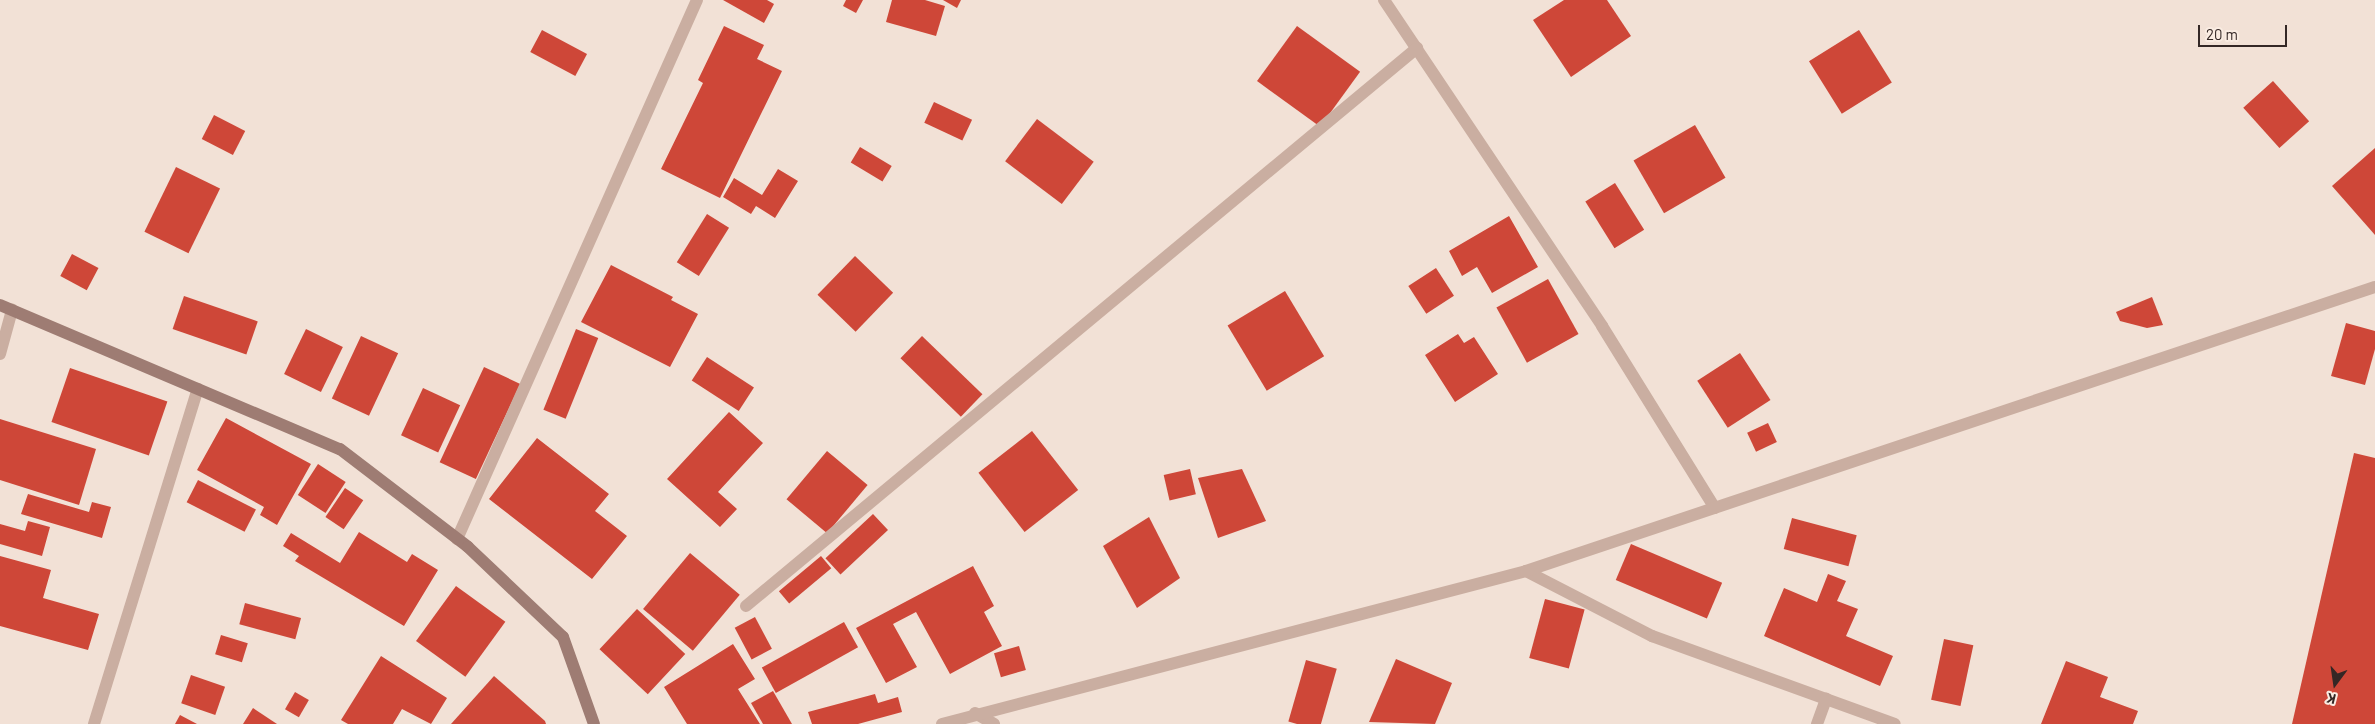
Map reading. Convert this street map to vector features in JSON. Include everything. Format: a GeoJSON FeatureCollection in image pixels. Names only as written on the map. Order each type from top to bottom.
{"type":"FeatureCollection","features":[{"type":"Feature","properties":{"kind":"street"},"geometry":{"type":"LineString","coordinates":[[457,538],[697,0]]}},
{"type":"Feature","properties":{"kind":"street"},"geometry":{"type":"LineString","coordinates":[[1384,0],[1602,326],[1715,508]]}},
{"type":"Feature","properties":{"kind":"street"},"geometry":{"type":"LineString","coordinates":[[746,606],[1417,48]]}},
{"type":"Feature","properties":{"kind":"street"},"geometry":{"type":"LineString","coordinates":[[942,724],[1526,571],[2375,288]]}},
{"type":"Feature","properties":{"kind":"street"},"geometry":{"type":"LineString","coordinates":[[0,298],[6,308],[340,449],[457,538],[563,638],[594,724]]}},
{"type":"Feature","properties":{"kind":"street"},"geometry":{"type":"LineString","coordinates":[[0,354],[6,308]]}},
{"type":"Feature","properties":{"kind":"street"},"geometry":{"type":"LineString","coordinates":[[94,724],[198,389]]}},
{"type":"Feature","properties":{"kind":"street"},"geometry":{"type":"LineString","coordinates":[[1526,571],[1652,636],[1895,724]]}},
{"type":"Feature","properties":{"kind":"street"},"geometry":{"type":"LineString","coordinates":[[1817,724],[1826,699]]}},
{"type":"Feature","properties":{"kind":"street"},"geometry":{"type":"LineString","coordinates":[[975,714],[994,724]]}},
{"type":"Feature","properties":{"kind":"building"},"geometry":{"type":"Polygon","coordinates":[[[723,0],[767,0],[774,4],[764,23],[723,0]]]}},
{"type":"Feature","properties":{"kind":"building"},"geometry":{"type":"Polygon","coordinates":[[[846,0],[863,0],[856,13],[843,6],[846,0]]]}},
{"type":"Feature","properties":{"kind":"building"},"geometry":{"type":"Polygon","coordinates":[[[892,0],[925,0],[945,6],[936,36],[886,22],[892,0]]]}},
{"type":"Feature","properties":{"kind":"building"},"geometry":{"type":"Polygon","coordinates":[[[943,0],[961,0],[957,8],[943,0]]]}},
{"type":"Feature","properties":{"kind":"building"},"geometry":{"type":"Polygon","coordinates":[[[1564,0],[1607,0],[1631,36],[1571,77],[1533,20],[1564,0]]]}},
{"type":"Feature","properties":{"kind":"building"},"geometry":{"type":"Polygon","coordinates":[[[724,26],[764,45],[757,59],[782,71],[720,198],[661,169],[703,83],[698,80],[724,26]]]}},
{"type":"Feature","properties":{"kind":"building"},"geometry":{"type":"Polygon","coordinates":[[[1297,26],[1360,72],[1320,127],[1257,81],[1297,26]]]}},
{"type":"Feature","properties":{"kind":"building"},"geometry":{"type":"Polygon","coordinates":[[[542,30],[587,54],[575,76],[530,52],[542,30]]]}},
{"type":"Feature","properties":{"kind":"building"},"geometry":{"type":"Polygon","coordinates":[[[1859,30],[1892,83],[1842,114],[1809,61],[1859,30]]]}},
{"type":"Feature","properties":{"kind":"building"},"geometry":{"type":"Polygon","coordinates":[[[2273,81],[2309,121],[2279,148],[2243,108],[2273,81]]]}},
{"type":"Feature","properties":{"kind":"building"},"geometry":{"type":"Polygon","coordinates":[[[934,102],[972,120],[962,141],[924,123],[934,102]]]}},
{"type":"Feature","properties":{"kind":"building"},"geometry":{"type":"Polygon","coordinates":[[[214,115],[245,131],[233,155],[202,139],[214,115]]]}},
{"type":"Feature","properties":{"kind":"building"},"geometry":{"type":"Polygon","coordinates":[[[1037,119],[1094,162],[1062,204],[1005,161],[1037,119]]]}},
{"type":"Feature","properties":{"kind":"building"},"geometry":{"type":"Polygon","coordinates":[[[1695,125],[1726,178],[1664,213],[1634,160],[1695,125]]]}},
{"type":"Feature","properties":{"kind":"building"},"geometry":{"type":"Polygon","coordinates":[[[860,147],[892,166],[882,181],[851,162],[860,147]]]}},
{"type":"Feature","properties":{"kind":"building"},"geometry":{"type":"Polygon","coordinates":[[[2375,148],[2375,235],[2332,186],[2375,148]]]}},
{"type":"Feature","properties":{"kind":"building"},"geometry":{"type":"Polygon","coordinates":[[[176,167],[220,188],[188,253],[144,232],[176,167]]]}},
{"type":"Feature","properties":{"kind":"building"},"geometry":{"type":"Polygon","coordinates":[[[778,169],[798,181],[775,218],[756,206],[751,214],[723,197],[734,178],[762,195],[778,169]]]}},
{"type":"Feature","properties":{"kind":"building"},"geometry":{"type":"Polygon","coordinates":[[[1615,183],[1644,230],[1614,248],[1585,202],[1615,183]]]}},
{"type":"Feature","properties":{"kind":"building"},"geometry":{"type":"Polygon","coordinates":[[[707,214],[729,228],[699,276],[677,262],[707,214]]]}},
{"type":"Feature","properties":{"kind":"building"},"geometry":{"type":"Polygon","coordinates":[[[1509,216],[1538,267],[1492,293],[1477,267],[1462,276],[1449,251],[1509,216]]]}},
{"type":"Feature","properties":{"kind":"building"},"geometry":{"type":"Polygon","coordinates":[[[72,254],[98,268],[87,290],[60,276],[72,254]]]}},
{"type":"Feature","properties":{"kind":"building"},"geometry":{"type":"Polygon","coordinates":[[[855,256],[893,293],[856,332],[817,295],[855,256]]]}},
{"type":"Feature","properties":{"kind":"building"},"geometry":{"type":"Polygon","coordinates":[[[611,265],[673,297],[671,300],[698,314],[670,367],[581,322],[611,265]]]}},
{"type":"Feature","properties":{"kind":"building"},"geometry":{"type":"Polygon","coordinates":[[[1436,268],[1454,296],[1426,314],[1408,286],[1436,268]]]}},
{"type":"Feature","properties":{"kind":"building"},"geometry":{"type":"Polygon","coordinates":[[[1548,279],[1579,334],[1527,363],[1496,308],[1548,279]]]}},
{"type":"Feature","properties":{"kind":"building"},"geometry":{"type":"Polygon","coordinates":[[[1285,291],[1324,356],[1267,391],[1228,326],[1285,291]]]}},
{"type":"Feature","properties":{"kind":"building"},"geometry":{"type":"Polygon","coordinates":[[[184,296],[258,321],[246,354],[173,329],[184,296]]]}},
{"type":"Feature","properties":{"kind":"building"},"geometry":{"type":"Polygon","coordinates":[[[2152,297],[2163,325],[2147,328],[2120,321],[2116,312],[2152,297]]]}},
{"type":"Feature","properties":{"kind":"building"},"geometry":{"type":"Polygon","coordinates":[[[2346,323],[2375,331],[2375,349],[2365,385],[2331,376],[2346,323]]]}},
{"type":"Feature","properties":{"kind":"building"},"geometry":{"type":"Polygon","coordinates":[[[306,329],[343,347],[321,392],[284,374],[306,329]]]}},
{"type":"Feature","properties":{"kind":"building"},"geometry":{"type":"Polygon","coordinates":[[[576,329],[598,338],[566,419],[543,410],[576,329]]]}},
{"type":"Feature","properties":{"kind":"building"},"geometry":{"type":"Polygon","coordinates":[[[1458,334],[1464,343],[1474,337],[1498,374],[1455,402],[1425,355],[1458,334]]]}},
{"type":"Feature","properties":{"kind":"building"},"geometry":{"type":"Polygon","coordinates":[[[361,336],[398,353],[369,416],[332,399],[361,336]]]}},
{"type":"Feature","properties":{"kind":"building"},"geometry":{"type":"Polygon","coordinates":[[[922,336],[982,394],[961,417],[900,358],[922,336]]]}},
{"type":"Feature","properties":{"kind":"building"},"geometry":{"type":"Polygon","coordinates":[[[1740,353],[1770,400],[1728,428],[1697,381],[1740,353]]]}},
{"type":"Feature","properties":{"kind":"building"},"geometry":{"type":"Polygon","coordinates":[[[707,357],[754,387],[739,411],[692,380],[707,357]]]}},
{"type":"Feature","properties":{"kind":"building"},"geometry":{"type":"Polygon","coordinates":[[[484,367],[520,384],[476,479],[440,462],[484,367]]]}},
{"type":"Feature","properties":{"kind":"building"},"geometry":{"type":"Polygon","coordinates":[[[70,368],[167,402],[149,455],[51,422],[70,368]]]}},
{"type":"Feature","properties":{"kind":"building"},"geometry":{"type":"Polygon","coordinates":[[[423,388],[460,405],[438,452],[401,435],[423,388]]]}},
{"type":"Feature","properties":{"kind":"building"},"geometry":{"type":"Polygon","coordinates":[[[729,412],[763,443],[718,492],[737,509],[720,527],[667,479],[729,412]]]}},
{"type":"Feature","properties":{"kind":"building"},"geometry":{"type":"Polygon","coordinates":[[[226,418],[311,464],[277,525],[260,515],[264,507],[197,470],[226,418]]]}},
{"type":"Feature","properties":{"kind":"building"},"geometry":{"type":"Polygon","coordinates":[[[0,419],[96,449],[79,505],[0,480],[0,419]]]}},
{"type":"Feature","properties":{"kind":"building"},"geometry":{"type":"Polygon","coordinates":[[[1768,423],[1777,442],[1756,452],[1747,433],[1768,423]]]}},
{"type":"Feature","properties":{"kind":"building"},"geometry":{"type":"Polygon","coordinates":[[[1032,431],[1078,490],[1025,532],[978,473],[1032,431]]]}},
{"type":"Feature","properties":{"kind":"building"},"geometry":{"type":"Polygon","coordinates":[[[537,438],[609,494],[595,511],[627,536],[592,579],[489,499],[537,438]]]}},
{"type":"Feature","properties":{"kind":"building"},"geometry":{"type":"Polygon","coordinates":[[[827,451],[868,485],[827,533],[787,499],[827,451]]]}},
{"type":"Feature","properties":{"kind":"building"},"geometry":{"type":"Polygon","coordinates":[[[2354,453],[2375,458],[2375,724],[2292,724],[2354,453]]]}},
{"type":"Feature","properties":{"kind":"building"},"geometry":{"type":"Polygon","coordinates":[[[318,464],[346,482],[326,513],[298,495],[318,464]]]}},
{"type":"Feature","properties":{"kind":"building"},"geometry":{"type":"Polygon","coordinates":[[[1190,469],[1196,494],[1170,500],[1164,475],[1190,469]]]}},
{"type":"Feature","properties":{"kind":"building"},"geometry":{"type":"Polygon","coordinates":[[[1242,469],[1266,521],[1218,538],[1198,478],[1242,469]]]}},
{"type":"Feature","properties":{"kind":"building"},"geometry":{"type":"Polygon","coordinates":[[[198,480],[256,510],[245,532],[187,502],[198,480]]]}},
{"type":"Feature","properties":{"kind":"building"},"geometry":{"type":"Polygon","coordinates":[[[345,488],[363,500],[344,529],[325,517],[345,488]]]}},
{"type":"Feature","properties":{"kind":"building"},"geometry":{"type":"Polygon","coordinates":[[[28,494],[89,512],[92,502],[111,507],[102,538],[21,514],[28,494]]]}},
{"type":"Feature","properties":{"kind":"building"},"geometry":{"type":"Polygon","coordinates":[[[873,514],[888,530],[840,574],[825,558],[873,514]]]}},
{"type":"Feature","properties":{"kind":"building"},"geometry":{"type":"Polygon","coordinates":[[[1149,517],[1180,578],[1137,608],[1103,546],[1149,517]]]}},
{"type":"Feature","properties":{"kind":"building"},"geometry":{"type":"Polygon","coordinates":[[[1792,518],[1857,535],[1848,566],[1784,549],[1792,518]]]}},
{"type":"Feature","properties":{"kind":"building"},"geometry":{"type":"Polygon","coordinates":[[[28,521],[50,527],[42,556],[0,544],[0,524],[25,531],[28,521]]]}},
{"type":"Feature","properties":{"kind":"building"},"geometry":{"type":"Polygon","coordinates":[[[359,532],[407,562],[412,554],[438,570],[404,626],[295,561],[299,556],[283,546],[291,533],[340,563],[359,532]]]}},
{"type":"Feature","properties":{"kind":"building"},"geometry":{"type":"Polygon","coordinates":[[[1631,544],[1722,583],[1707,619],[1616,580],[1631,544]]]}},
{"type":"Feature","properties":{"kind":"building"},"geometry":{"type":"Polygon","coordinates":[[[690,553],[740,595],[693,651],[643,609],[690,553]]]}},
{"type":"Feature","properties":{"kind":"building"},"geometry":{"type":"Polygon","coordinates":[[[0,556],[51,570],[43,598],[99,614],[88,650],[0,626],[0,556]]]}},
{"type":"Feature","properties":{"kind":"building"},"geometry":{"type":"Polygon","coordinates":[[[821,556],[831,568],[789,604],[779,591],[821,556]]]}},
{"type":"Feature","properties":{"kind":"building"},"geometry":{"type":"Polygon","coordinates":[[[973,566],[994,606],[984,612],[1002,646],[950,674],[916,612],[893,624],[917,667],[886,683],[856,628],[973,566]]]}},
{"type":"Feature","properties":{"kind":"building"},"geometry":{"type":"Polygon","coordinates":[[[1828,574],[1846,581],[1837,601],[1858,609],[1846,636],[1893,656],[1880,686],[1764,636],[1784,588],[1817,602],[1828,574]]]}},
{"type":"Feature","properties":{"kind":"building"},"geometry":{"type":"Polygon","coordinates":[[[456,586],[505,622],[465,677],[416,641],[456,586]]]}},
{"type":"Feature","properties":{"kind":"building"},"geometry":{"type":"Polygon","coordinates":[[[1545,599],[1585,610],[1569,669],[1529,658],[1545,599]]]}},
{"type":"Feature","properties":{"kind":"building"},"geometry":{"type":"Polygon","coordinates":[[[245,603],[301,618],[295,639],[239,624],[245,603]]]}},
{"type":"Feature","properties":{"kind":"building"},"geometry":{"type":"Polygon","coordinates":[[[637,609],[685,654],[648,694],[599,649],[637,609]]]}},
{"type":"Feature","properties":{"kind":"building"},"geometry":{"type":"Polygon","coordinates":[[[755,617],[772,649],[752,660],[735,628],[755,617]]]}},
{"type":"Feature","properties":{"kind":"building"},"geometry":{"type":"Polygon","coordinates":[[[844,622],[858,647],[776,693],[762,668],[844,622]]]}},
{"type":"Feature","properties":{"kind":"building"},"geometry":{"type":"Polygon","coordinates":[[[221,635],[248,643],[242,662],[215,654],[221,635]]]}},
{"type":"Feature","properties":{"kind":"building"},"geometry":{"type":"Polygon","coordinates":[[[1944,639],[1973,645],[1960,706],[1931,700],[1944,639]]]}},
{"type":"Feature","properties":{"kind":"building"},"geometry":{"type":"Polygon","coordinates":[[[733,644],[755,679],[738,689],[760,724],[687,724],[664,687],[733,644]]]}},
{"type":"Feature","properties":{"kind":"building"},"geometry":{"type":"Polygon","coordinates":[[[1019,646],[1026,670],[1001,677],[994,653],[1019,646]]]}},
{"type":"Feature","properties":{"kind":"building"},"geometry":{"type":"Polygon","coordinates":[[[381,656],[447,698],[431,724],[402,709],[393,724],[348,724],[341,720],[381,656]]]}},
{"type":"Feature","properties":{"kind":"building"},"geometry":{"type":"Polygon","coordinates":[[[1396,659],[1452,683],[1435,724],[1369,722],[1396,659]]]}},
{"type":"Feature","properties":{"kind":"building"},"geometry":{"type":"Polygon","coordinates":[[[1306,660],[1337,669],[1321,724],[1297,724],[1288,722],[1306,660]]]}},
{"type":"Feature","properties":{"kind":"building"},"geometry":{"type":"Polygon","coordinates":[[[2066,661],[2108,677],[2100,697],[2138,711],[2133,724],[2041,724],[2066,661]]]}},
{"type":"Feature","properties":{"kind":"building"},"geometry":{"type":"Polygon","coordinates":[[[191,675],[225,687],[215,715],[181,703],[191,675]]]}},
{"type":"Feature","properties":{"kind":"building"},"geometry":{"type":"Polygon","coordinates":[[[494,676],[545,721],[546,724],[451,724],[494,676]]]}},
{"type":"Feature","properties":{"kind":"building"},"geometry":{"type":"Polygon","coordinates":[[[773,691],[792,724],[763,724],[751,703],[773,691]]]}},
{"type":"Feature","properties":{"kind":"building"},"geometry":{"type":"Polygon","coordinates":[[[295,692],[309,700],[299,717],[285,709],[295,692]]]}},
{"type":"Feature","properties":{"kind":"building"},"geometry":{"type":"Polygon","coordinates":[[[875,694],[878,703],[898,697],[902,712],[858,724],[812,724],[808,712],[875,694]]]}},
{"type":"Feature","properties":{"kind":"building"},"geometry":{"type":"Polygon","coordinates":[[[253,708],[277,724],[243,724],[253,708]]]}},
{"type":"Feature","properties":{"kind":"building"},"geometry":{"type":"Polygon","coordinates":[[[180,715],[197,724],[175,724],[180,715]]]}}]}
